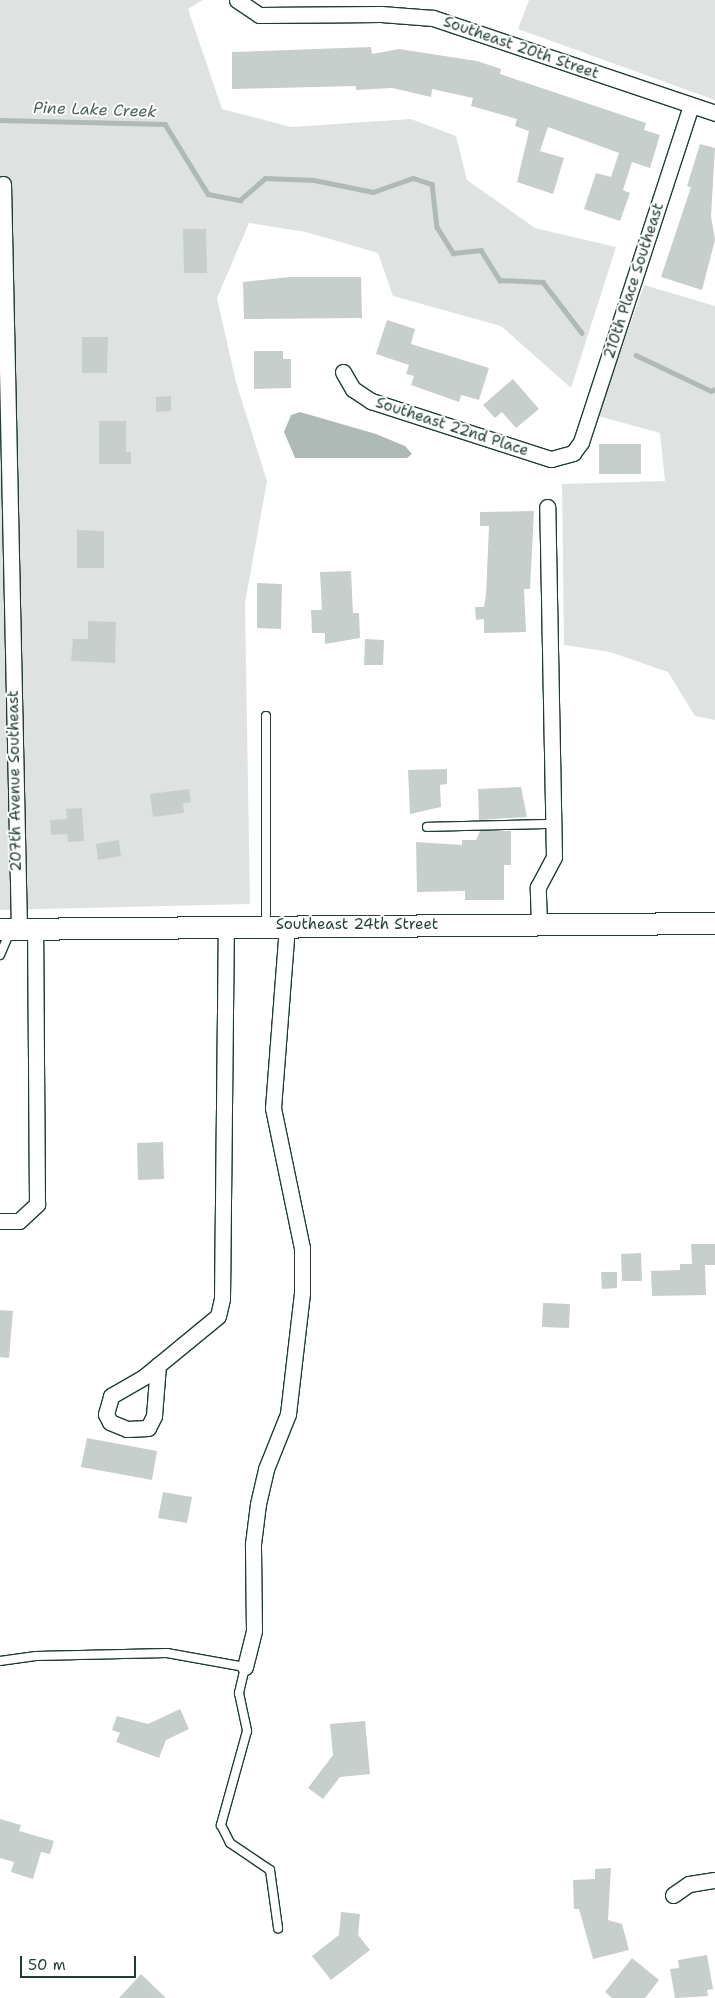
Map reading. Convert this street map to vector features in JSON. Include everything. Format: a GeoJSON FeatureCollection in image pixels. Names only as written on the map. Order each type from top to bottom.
{"type":"FeatureCollection","features":[{"type":"Feature","properties":{"kind":"street","name":"Southeast 20th Street"},"geometry":{"type":"LineString","coordinates":[[237,0],[260,15],[381,7],[454,24],[715,113]]}},
{"type":"Feature","properties":{"kind":"street","name":"210th Place Southeast"},"geometry":{"type":"LineString","coordinates":[[573,453],[582,442],[691,106]]}},
{"type":"Feature","properties":{"kind":"street","name":"207th Avenue Southeast"},"geometry":{"type":"LineString","coordinates":[[0,1221],[19,1221],[38,1204],[16,929],[3,184]]}},
{"type":"Feature","properties":{"kind":"street","name":"Southeast 22nd Place"},"geometry":{"type":"LineString","coordinates":[[343,372],[353,389],[371,401],[551,459],[573,453]]}},
{"type":"Feature","properties":{"kind":"street"},"geometry":{"type":"LineString","coordinates":[[539,924],[538,887],[554,857],[547,507]]}},
{"type":"Feature","properties":{"kind":"street","name":"Southeast 24th Street"},"geometry":{"type":"LineString","coordinates":[[16,929],[266,925],[715,923]]}},
{"type":"Feature","properties":{"kind":"street"},"geometry":{"type":"LineString","coordinates":[[244,1668],[254,1630],[258,1504],[266,1469],[288,1414],[302,1294],[302,1248],[273,1108],[287,925]]}},
{"type":"Feature","properties":{"kind":"street"},"geometry":{"type":"LineString","coordinates":[[158,1365],[218,1316],[222,1298],[226,926]]}},
{"type":"Feature","properties":{"kind":"street"},"geometry":{"type":"LineString","coordinates":[[673,1895],[689,1884],[715,1880]]}},
{"type":"Feature","properties":{"kind":"lane"},"geometry":{"type":"LineString","coordinates":[[266,716],[266,925]]}},
{"type":"Feature","properties":{"kind":"lane"},"geometry":{"type":"LineString","coordinates":[[427,827],[552,824]]}},
{"type":"Feature","properties":{"kind":"lane"},"geometry":{"type":"LineString","coordinates":[[0,955],[16,929]]}},
{"type":"Feature","properties":{"kind":"lane"},"geometry":{"type":"LineString","coordinates":[[0,1661],[36,1656],[167,1653],[244,1668],[239,1693],[247,1731],[221,1825],[230,1843],[270,1870],[278,1928]]}},
{"type":"Feature","properties":{"kind":"shaded area"},"geometry":{"type":"Polygon","coordinates":[[[0,0],[203,0],[188,9],[222,109],[291,127],[411,119],[456,136],[467,180],[535,228],[616,247],[571,388],[501,326],[393,296],[378,253],[306,232],[249,223],[217,298],[236,382],[267,481],[245,603],[250,904],[0,910],[0,0]]]}},
{"type":"Feature","properties":{"kind":"shaded area"},"geometry":{"type":"Polygon","coordinates":[[[529,0],[715,0],[715,100],[518,29],[529,0]]]}},
{"type":"Feature","properties":{"kind":"shaded area"},"geometry":{"type":"Polygon","coordinates":[[[644,285],[715,306],[715,720],[695,716],[668,672],[610,652],[564,645],[562,484],[665,481],[660,433],[598,416],[644,285]]]}},
{"type":"Feature","properties":{"kind":"shaded area"},"geometry":{"type":"Polygon","coordinates":[[[300,412],[376,434],[405,446],[412,454],[407,458],[295,458],[284,432],[291,415],[300,412]]]}},
{"type":"Feature","properties":{"kind":"building"},"geometry":{"type":"Polygon","coordinates":[[[371,47],[372,54],[399,49],[477,61],[501,69],[500,74],[646,123],[644,130],[660,135],[650,168],[632,162],[623,190],[630,193],[620,221],[584,209],[596,173],[611,177],[619,153],[548,127],[540,151],[564,158],[553,194],[517,182],[529,131],[515,126],[517,119],[471,106],[473,98],[432,89],[431,97],[392,88],[356,90],[356,86],[232,89],[232,52],[371,47]]]}},
{"type":"Feature","properties":{"kind":"building"},"geometry":{"type":"Polygon","coordinates":[[[700,144],[715,148],[711,216],[715,240],[702,290],[661,277],[691,187],[687,186],[700,144]]]}},
{"type":"Feature","properties":{"kind":"building"},"geometry":{"type":"Polygon","coordinates":[[[183,229],[206,229],[207,273],[184,273],[183,229]]]}},
{"type":"Feature","properties":{"kind":"building"},"geometry":{"type":"Polygon","coordinates":[[[290,277],[361,277],[362,318],[244,319],[243,282],[290,277]]]}},
{"type":"Feature","properties":{"kind":"building"},"geometry":{"type":"Polygon","coordinates":[[[387,320],[415,329],[411,344],[489,368],[479,400],[461,395],[459,402],[411,385],[414,376],[406,374],[409,365],[376,354],[387,320]]]}},
{"type":"Feature","properties":{"kind":"building"},"geometry":{"type":"Polygon","coordinates":[[[82,337],[108,337],[107,373],[82,373],[82,337]]]}},
{"type":"Feature","properties":{"kind":"building"},"geometry":{"type":"Polygon","coordinates":[[[254,351],[283,351],[283,359],[291,359],[291,388],[254,389],[254,351]]]}},
{"type":"Feature","properties":{"kind":"building"},"geometry":{"type":"Polygon","coordinates":[[[513,379],[539,409],[516,428],[502,412],[495,418],[483,405],[513,379]]]}},
{"type":"Feature","properties":{"kind":"building"},"geometry":{"type":"Polygon","coordinates":[[[171,396],[171,411],[156,412],[156,397],[171,396]]]}},
{"type":"Feature","properties":{"kind":"building"},"geometry":{"type":"Polygon","coordinates":[[[99,421],[126,421],[126,452],[131,452],[131,464],[99,464],[99,421]]]}},
{"type":"Feature","properties":{"kind":"building"},"geometry":{"type":"Polygon","coordinates":[[[599,444],[641,444],[641,474],[599,474],[599,444]]]}},
{"type":"Feature","properties":{"kind":"building"},"geometry":{"type":"Polygon","coordinates":[[[534,511],[530,589],[524,589],[526,632],[484,633],[484,619],[476,620],[475,607],[484,607],[489,526],[480,526],[480,512],[534,511]]]}},
{"type":"Feature","properties":{"kind":"building"},"geometry":{"type":"Polygon","coordinates":[[[77,530],[104,531],[104,568],[77,568],[77,530]]]}},
{"type":"Feature","properties":{"kind":"building"},"geometry":{"type":"Polygon","coordinates":[[[351,571],[353,613],[359,613],[360,638],[325,644],[325,633],[312,633],[311,610],[322,610],[320,572],[351,571]]]}},
{"type":"Feature","properties":{"kind":"building"},"geometry":{"type":"Polygon","coordinates":[[[257,583],[282,584],[281,629],[257,628],[257,583]]]}},
{"type":"Feature","properties":{"kind":"building"},"geometry":{"type":"Polygon","coordinates":[[[88,621],[116,622],[115,663],[71,661],[73,639],[88,639],[88,621]]]}},
{"type":"Feature","properties":{"kind":"building"},"geometry":{"type":"Polygon","coordinates":[[[365,639],[384,640],[383,665],[364,665],[365,639]]]}},
{"type":"Feature","properties":{"kind":"building"},"geometry":{"type":"Polygon","coordinates":[[[447,769],[447,784],[440,785],[441,807],[410,814],[408,770],[447,769]]]}},
{"type":"Feature","properties":{"kind":"building"},"geometry":{"type":"Polygon","coordinates":[[[521,787],[527,817],[479,820],[478,789],[521,787]]]}},
{"type":"Feature","properties":{"kind":"building"},"geometry":{"type":"Polygon","coordinates":[[[189,789],[191,802],[183,803],[184,813],[153,817],[150,794],[189,789]]]}},
{"type":"Feature","properties":{"kind":"building"},"geometry":{"type":"Polygon","coordinates":[[[82,808],[84,841],[68,842],[67,834],[51,835],[50,820],[67,819],[66,809],[82,808]]]}},
{"type":"Feature","properties":{"kind":"building"},"geometry":{"type":"Polygon","coordinates":[[[480,831],[511,831],[511,865],[504,865],[504,900],[465,900],[465,891],[417,892],[416,842],[462,845],[462,840],[476,840],[480,831]]]}},
{"type":"Feature","properties":{"kind":"building"},"geometry":{"type":"Polygon","coordinates":[[[119,840],[121,856],[98,860],[96,844],[119,840]]]}},
{"type":"Feature","properties":{"kind":"building"},"geometry":{"type":"Polygon","coordinates":[[[163,1142],[164,1179],[138,1180],[137,1143],[163,1142]]]}},
{"type":"Feature","properties":{"kind":"building"},"geometry":{"type":"Polygon","coordinates":[[[691,1244],[715,1244],[715,1265],[705,1265],[706,1295],[652,1296],[651,1271],[680,1270],[680,1264],[692,1264],[691,1244]]]}},
{"type":"Feature","properties":{"kind":"building"},"geometry":{"type":"Polygon","coordinates":[[[641,1253],[642,1281],[622,1281],[621,1254],[641,1253]]]}},
{"type":"Feature","properties":{"kind":"building"},"geometry":{"type":"Polygon","coordinates":[[[601,1272],[617,1272],[617,1288],[602,1289],[601,1272]]]}},
{"type":"Feature","properties":{"kind":"building"},"geometry":{"type":"Polygon","coordinates":[[[543,1303],[570,1304],[569,1328],[542,1327],[543,1303]]]}},
{"type":"Feature","properties":{"kind":"building"},"geometry":{"type":"Polygon","coordinates":[[[0,1310],[13,1311],[9,1358],[0,1357],[0,1310]]]}},
{"type":"Feature","properties":{"kind":"building"},"geometry":{"type":"Polygon","coordinates":[[[87,1438],[157,1451],[152,1480],[81,1467],[87,1438]]]}},
{"type":"Feature","properties":{"kind":"building"},"geometry":{"type":"Polygon","coordinates":[[[163,1492],[192,1497],[187,1523],[158,1518],[163,1492]]]}},
{"type":"Feature","properties":{"kind":"building"},"geometry":{"type":"Polygon","coordinates":[[[180,1709],[189,1729],[166,1740],[159,1758],[116,1742],[120,1733],[112,1730],[117,1716],[148,1724],[180,1709]]]}},
{"type":"Feature","properties":{"kind":"building"},"geometry":{"type":"Polygon","coordinates":[[[365,1721],[370,1774],[340,1777],[323,1799],[308,1788],[333,1755],[330,1724],[365,1721]]]}},
{"type":"Feature","properties":{"kind":"building"},"geometry":{"type":"Polygon","coordinates":[[[0,1819],[21,1825],[19,1831],[54,1841],[50,1854],[41,1852],[33,1879],[11,1872],[14,1862],[0,1858],[0,1819]]]}},
{"type":"Feature","properties":{"kind":"building"},"geometry":{"type":"Polygon","coordinates":[[[611,1868],[608,1920],[622,1924],[629,1950],[593,1959],[579,1909],[574,1909],[573,1880],[595,1879],[595,1869],[611,1868]]]}},
{"type":"Feature","properties":{"kind":"building"},"geometry":{"type":"Polygon","coordinates":[[[341,1912],[360,1914],[358,1935],[370,1950],[331,1980],[312,1956],[339,1935],[341,1912]]]}},
{"type":"Feature","properties":{"kind":"building"},"geometry":{"type":"Polygon","coordinates":[[[707,1955],[713,1989],[707,1990],[708,1996],[675,1998],[670,1969],[679,1968],[678,1960],[707,1955]]]}},
{"type":"Feature","properties":{"kind":"building"},"geometry":{"type":"Polygon","coordinates":[[[632,1958],[659,1980],[645,1998],[612,1998],[605,1992],[632,1958]]]}},
{"type":"Feature","properties":{"kind":"building"},"geometry":{"type":"Polygon","coordinates":[[[141,1974],[166,1998],[119,1998],[141,1974]]]}},
{"type":"Feature","properties":{"kind":"waterway","name":"Pine Lake Creek"},"geometry":{"type":"LineString","coordinates":[[0,120],[165,124],[208,194],[240,200],[265,178],[314,180],[373,192],[413,178],[432,184],[437,227],[453,253],[481,250],[500,280],[543,282],[582,333]]}},
{"type":"Feature","properties":{"kind":"waterway","name":"Pine Lake Creek"},"geometry":{"type":"LineString","coordinates":[[636,355],[711,391],[715,389]]}}]}
